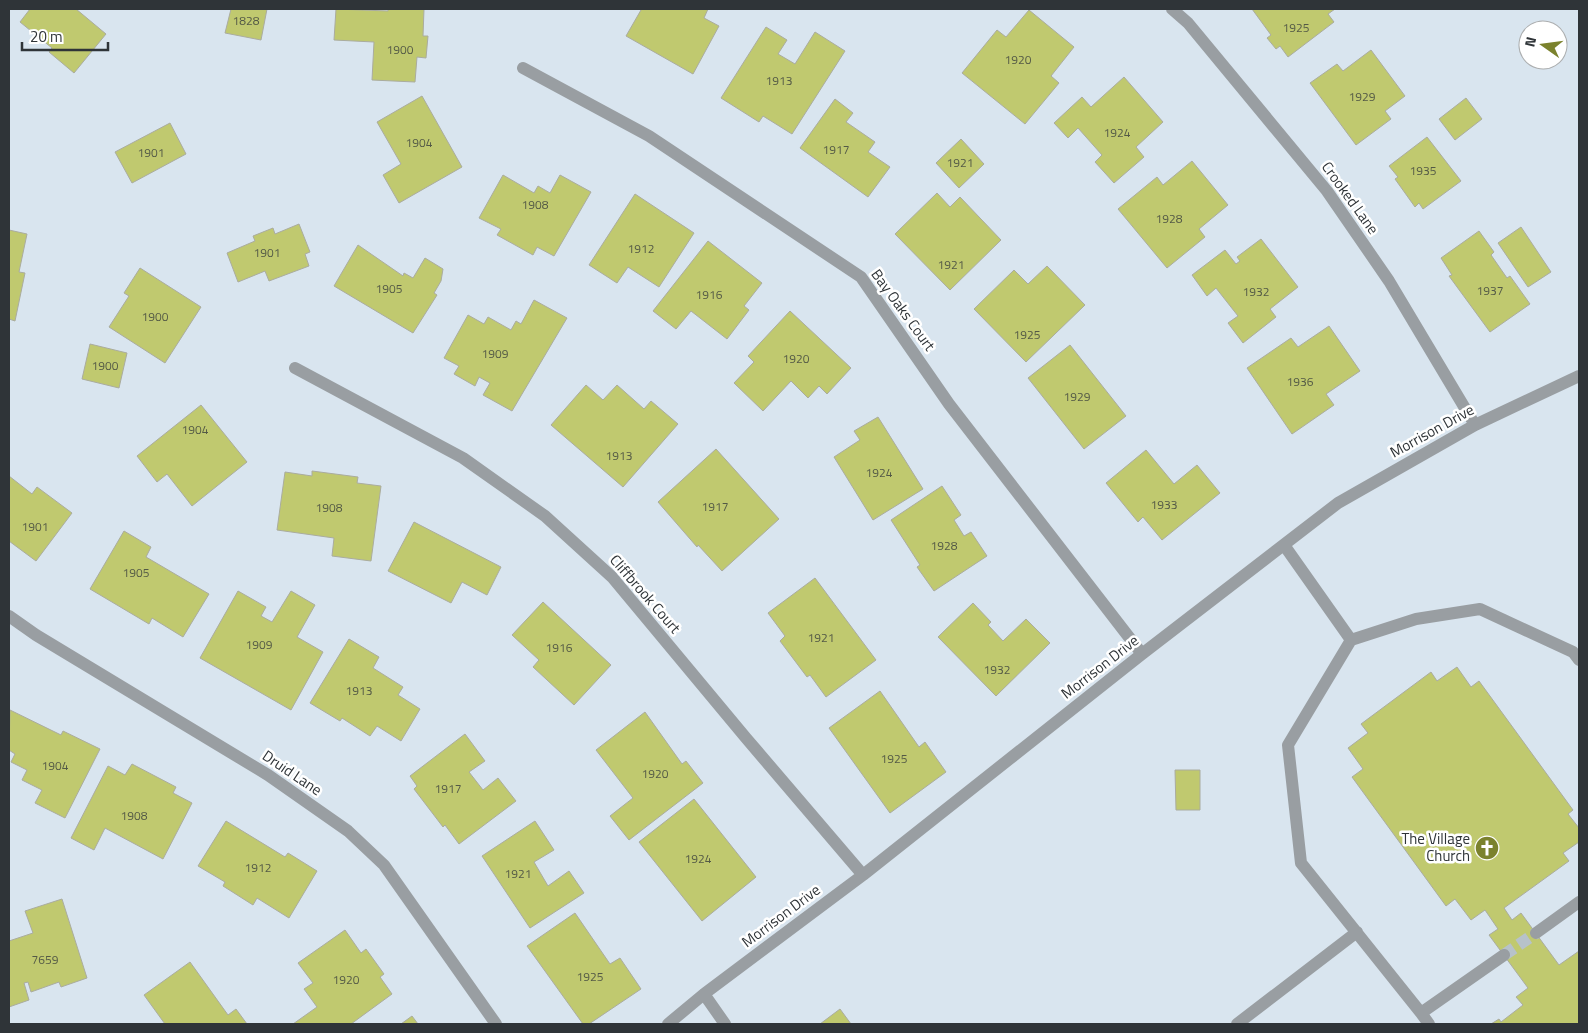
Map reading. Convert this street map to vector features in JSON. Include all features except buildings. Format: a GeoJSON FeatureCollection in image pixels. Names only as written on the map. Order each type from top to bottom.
{"type":"FeatureCollection","features":[{"type":"Feature","properties":{"kind":"street","name":"Crooked Lane"},"geometry":{"type":"LineString","coordinates":[[1172,9],[1188,23],[1327,191],[1389,281],[1475,425]]}},
{"type":"Feature","properties":{"kind":"street","name":"Bay Oaks Court"},"geometry":{"type":"LineString","coordinates":[[523,68],[649,136],[861,277],[949,404],[1142,654]]}},
{"type":"Feature","properties":{"kind":"street","name":"Cliffbrook Court"},"geometry":{"type":"LineString","coordinates":[[296,368],[463,458],[545,516],[612,577],[863,875]]}},
{"type":"Feature","properties":{"kind":"street","name":"Morrison Drive"},"geometry":{"type":"LineString","coordinates":[[668,1024],[704,994],[863,875],[1142,654],[1338,503],[1475,425],[1579,376]]}},
{"type":"Feature","properties":{"kind":"street"},"geometry":{"type":"LineString","coordinates":[[1284,545],[1351,640]]}},
{"type":"Feature","properties":{"kind":"street"},"geometry":{"type":"LineString","coordinates":[[1429,1024],[1301,863],[1288,745],[1351,640],[1416,619],[1480,609],[1573,652],[1579,660]]}},
{"type":"Feature","properties":{"kind":"street","name":"Druid Lane"},"geometry":{"type":"LineString","coordinates":[[9,616],[36,635],[268,775],[348,831],[384,865],[496,1024]]}},
{"type":"Feature","properties":{"kind":"street"},"geometry":{"type":"LineString","coordinates":[[1536,933],[1579,902]]}},
{"type":"Feature","properties":{"kind":"street"},"geometry":{"type":"LineString","coordinates":[[1238,1024],[1357,932]]}},
{"type":"Feature","properties":{"kind":"street"},"geometry":{"type":"LineString","coordinates":[[1421,1013],[1504,954]]}},
{"type":"Feature","properties":{"kind":"street"},"geometry":{"type":"LineString","coordinates":[[704,994],[725,1024]]}},
{"type":"Feature","properties":{"kind":"tunnel"},"geometry":{"type":"LineString","coordinates":[[1504,955],[1536,933]]}},
{"type":"Feature","properties":{"kind":"place","name":"The Village Church"},"geometry":{"type":"Point","coordinates":[1487,848]}}]}
